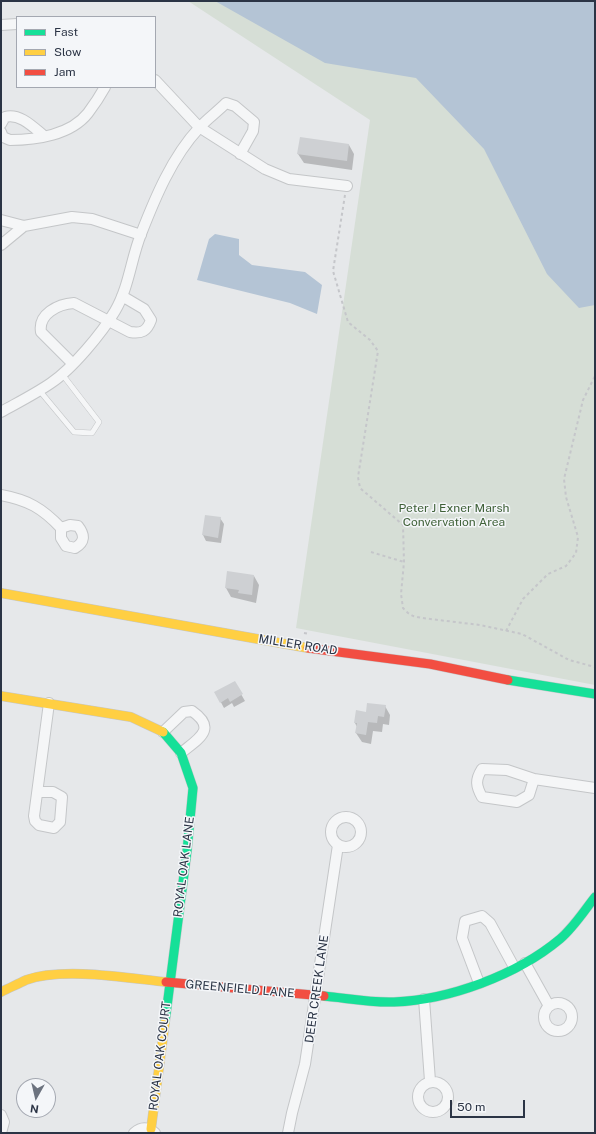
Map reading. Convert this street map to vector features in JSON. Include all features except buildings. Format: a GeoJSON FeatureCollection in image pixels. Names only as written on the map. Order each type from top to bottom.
{"type":"FeatureCollection","features":[{"type":"Feature","properties":{"kind":"street"},"geometry":{"type":"LineString","coordinates":[[1,25],[16,24]]}},
{"type":"Feature","properties":{"kind":"street"},"geometry":{"type":"LineString","coordinates":[[156,81],[199,127],[265,169],[289,179],[347,186]]}},
{"type":"Feature","properties":{"kind":"street"},"geometry":{"type":"LineString","coordinates":[[1,132],[3,137],[10,140],[59,133],[76,124],[88,114],[104,88]]}},
{"type":"Feature","properties":{"kind":"street"},"geometry":{"type":"LineString","coordinates":[[1,412],[51,383],[62,374],[73,364],[109,320],[122,296],[129,278],[141,235],[163,183],[187,143],[199,127],[226,104],[235,106],[254,122],[253,131],[240,154]]}},
{"type":"Feature","properties":{"kind":"street"},"geometry":{"type":"LineString","coordinates":[[1,124],[5,117],[11,116],[20,118],[44,136]]}},
{"type":"Feature","properties":{"kind":"street"},"geometry":{"type":"LineString","coordinates":[[1,220],[24,226],[72,217],[92,219],[141,235]]}},
{"type":"Feature","properties":{"kind":"street"},"geometry":{"type":"LineString","coordinates":[[1,245],[24,226]]}},
{"type":"Feature","properties":{"kind":"street"},"geometry":{"type":"LineString","coordinates":[[73,364],[41,332],[40,325],[44,315],[68,303],[74,303],[130,332],[138,333],[144,331],[148,328],[151,320],[148,314],[122,296]]}},
{"type":"Feature","properties":{"kind":"street"},"geometry":{"type":"LineString","coordinates":[[1,495],[31,503],[49,515],[61,528]]}},
{"type":"Feature","properties":{"kind":"street","name":"MILLER ROAD"},"geometry":{"type":"LineString","coordinates":[[1,593],[316,649],[430,664],[533,685],[595,694]]}},
{"type":"Feature","properties":{"kind":"street","name":"ROYAL OAK LANE"},"geometry":{"type":"LineString","coordinates":[[1,696],[132,717],[162,732],[182,753],[193,788],[187,851],[169,983]]}},
{"type":"Feature","properties":{"kind":"street"},"geometry":{"type":"LineString","coordinates":[[38,792],[49,703]]}},
{"type":"Feature","properties":{"kind":"street"},"geometry":{"type":"LineString","coordinates":[[162,732],[184,712],[192,711],[202,718],[206,727],[203,735],[182,753]]}},
{"type":"Feature","properties":{"kind":"street"},"geometry":{"type":"LineString","coordinates":[[534,779],[529,795],[517,802],[482,796],[477,788],[477,778],[482,769],[507,770],[534,779],[595,788]]}},
{"type":"Feature","properties":{"kind":"street","name":"DEER CREEK LANE"},"geometry":{"type":"LineString","coordinates":[[288,1133],[306,1064],[338,844]]}},
{"type":"Feature","properties":{"kind":"street","name":"GREENFIELD LANE"},"geometry":{"type":"LineString","coordinates":[[1,992],[27,980],[52,974],[90,975],[393,1002],[424,999],[465,988],[525,963],[560,939],[576,922],[595,897]]}},
{"type":"Feature","properties":{"kind":"street"},"geometry":{"type":"LineString","coordinates":[[479,983],[462,938],[465,921],[482,916],[490,923],[514,967]]}},
{"type":"Feature","properties":{"kind":"street"},"geometry":{"type":"LineString","coordinates":[[525,963],[549,1006]]}},
{"type":"Feature","properties":{"kind":"street","name":"ROYAL OAK COURT"},"geometry":{"type":"LineString","coordinates":[[134,1133],[140,1129],[153,1131],[169,983]]}},
{"type":"Feature","properties":{"kind":"street"},"geometry":{"type":"LineString","coordinates":[[424,999],[430,1081]]}},
{"type":"Feature","properties":{"kind":"street"},"geometry":{"type":"LineString","coordinates":[[1,1115],[4,1122],[1,1133]]}},
{"type":"Feature","properties":{"kind":"lane"},"geometry":{"type":"LineString","coordinates":[[38,390],[74,432],[92,433],[99,422],[62,374]]}},
{"type":"Feature","properties":{"kind":"path"},"geometry":{"type":"LineString","coordinates":[[347,186],[333,271],[348,322],[370,340],[378,351],[358,477],[360,488],[404,525],[404,562],[401,602],[403,608],[413,616],[480,625],[522,634],[569,660],[595,667]]}},
{"type":"Feature","properties":{"kind":"path"},"geometry":{"type":"LineString","coordinates":[[506,631],[523,599],[548,574],[566,566],[576,553],[578,537],[566,497],[564,479],[583,400],[595,376]]}},
{"type":"Feature","properties":{"kind":"path"},"geometry":{"type":"LineString","coordinates":[[371,552],[404,562]]}},
{"type":"Feature","properties":{"kind":"green space","name":"Peter J Exner Marsh Convervation Area"},"geometry":{"type":"Polygon","coordinates":[[[188,1],[595,1],[595,685],[296,628],[370,120],[188,1]]]}},
{"type":"Feature","properties":{"kind":"water"},"geometry":{"type":"Polygon","coordinates":[[[215,1],[595,1],[595,305],[579,308],[547,274],[484,149],[416,78],[325,63],[215,1]]]}},
{"type":"Feature","properties":{"kind":"water"},"geometry":{"type":"Polygon","coordinates":[[[215,234],[239,239],[239,255],[252,265],[305,272],[322,285],[317,314],[290,303],[197,280],[209,239],[215,234]]]}},
{"type":"Feature","properties":{"kind":"traffic: fast"},"geometry":{"type":"LineString","coordinates":[[508,680],[595,694]]}},
{"type":"Feature","properties":{"kind":"traffic: fast"},"geometry":{"type":"LineString","coordinates":[[163,732],[181,753],[193,788],[187,851],[165,1022]]}},
{"type":"Feature","properties":{"kind":"traffic: fast"},"geometry":{"type":"LineString","coordinates":[[324,996],[368,1001],[394,1002],[437,996],[459,991],[482,983],[524,964],[543,952],[565,934],[595,897]]}},
{"type":"Feature","properties":{"kind":"traffic: slow"},"geometry":{"type":"LineString","coordinates":[[1,593],[308,648]]}},
{"type":"Feature","properties":{"kind":"traffic: slow"},"geometry":{"type":"LineString","coordinates":[[1,696],[131,717],[163,732]]}},
{"type":"Feature","properties":{"kind":"traffic: slow"},"geometry":{"type":"LineString","coordinates":[[1,992],[26,980],[58,974],[114,976],[166,982]]}},
{"type":"Feature","properties":{"kind":"traffic: slow"},"geometry":{"type":"LineString","coordinates":[[151,1129],[165,1022]]}},
{"type":"Feature","properties":{"kind":"traffic: jam"},"geometry":{"type":"LineString","coordinates":[[308,648],[430,664],[508,680]]}},
{"type":"Feature","properties":{"kind":"traffic: jam"},"geometry":{"type":"LineString","coordinates":[[166,982],[324,996]]}}]}
